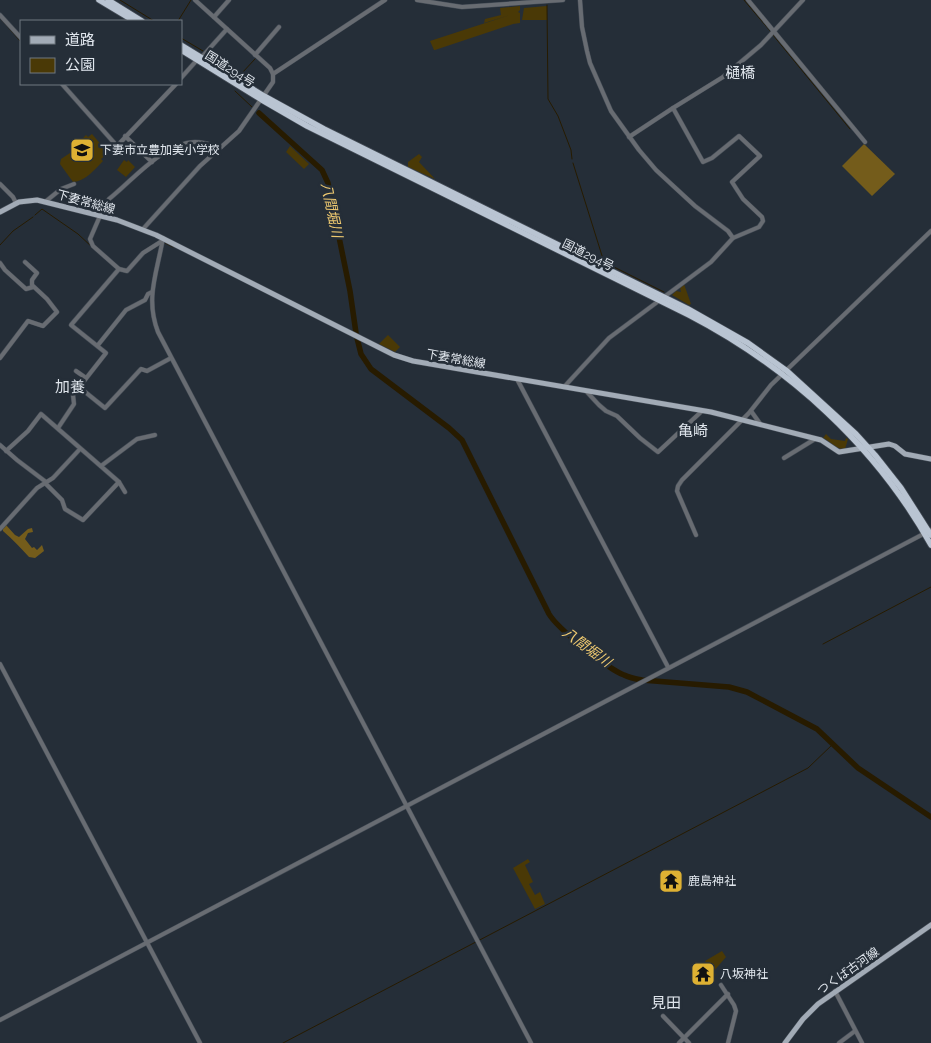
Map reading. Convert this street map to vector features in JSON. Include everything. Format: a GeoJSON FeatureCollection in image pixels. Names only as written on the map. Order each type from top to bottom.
{"type":"FeatureCollection","features":[{"type":"Feature","properties":{"kind":"highway"},"geometry":{"type":"LineString","coordinates":[[99,0],[132,20]]}},
{"type":"Feature","properties":{"kind":"highway"},"geometry":{"type":"LineString","coordinates":[[108,0],[140,20]]}},
{"type":"Feature","properties":{"kind":"highway","name":"国道294号"},"geometry":{"type":"LineString","coordinates":[[182,47],[263,98],[662,299],[785,372],[865,448],[929,532],[931,545]]}},
{"type":"Feature","properties":{"kind":"highway","name":"国道294号"},"geometry":{"type":"LineString","coordinates":[[182,50],[199,59]]}},
{"type":"Feature","properties":{"kind":"main road","name":"下妻常総線"},"geometry":{"type":"LineString","coordinates":[[0,212],[16,203],[28,200],[45,202],[143,229],[400,357],[424,364],[702,411],[815,438],[825,442],[839,452],[889,444],[905,454],[931,459]]}},
{"type":"Feature","properties":{"kind":"main road","name":"つくば古河線"},"geometry":{"type":"LineString","coordinates":[[785,1043],[809,1013],[835,991],[931,925]]}},
{"type":"Feature","properties":{"kind":"street"},"geometry":{"type":"LineString","coordinates":[[143,229],[200,166],[239,131],[273,82],[273,74],[270,68],[195,0]]}},
{"type":"Feature","properties":{"kind":"street"},"geometry":{"type":"LineString","coordinates":[[214,16],[228,0]]}},
{"type":"Feature","properties":{"kind":"street"},"geometry":{"type":"LineString","coordinates":[[273,74],[385,0]]}},
{"type":"Feature","properties":{"kind":"street"},"geometry":{"type":"LineString","coordinates":[[417,0],[462,7],[563,0]]}},
{"type":"Feature","properties":{"kind":"street"},"geometry":{"type":"LineString","coordinates":[[580,0],[584,38],[590,63],[608,105],[630,137],[658,172],[695,206],[728,232],[732,238]]}},
{"type":"Feature","properties":{"kind":"street"},"geometry":{"type":"LineString","coordinates":[[748,0],[772,32],[865,142]]}},
{"type":"Feature","properties":{"kind":"street"},"geometry":{"type":"LineString","coordinates":[[630,137],[723,78],[803,0]]}},
{"type":"Feature","properties":{"kind":"street"},"geometry":{"type":"LineString","coordinates":[[0,15],[20,37]]}},
{"type":"Feature","properties":{"kind":"street"},"geometry":{"type":"LineString","coordinates":[[255,55],[280,27]]}},
{"type":"Feature","properties":{"kind":"street"},"geometry":{"type":"LineString","coordinates":[[182,77],[227,29]]}},
{"type":"Feature","properties":{"kind":"street"},"geometry":{"type":"LineString","coordinates":[[63,85],[117,146],[175,85]]}},
{"type":"Feature","properties":{"kind":"street"},"geometry":{"type":"LineString","coordinates":[[564,387],[609,338],[711,262],[732,238],[758,227],[763,219],[743,199],[732,182],[760,156],[740,136],[712,158],[703,162],[673,108]]}},
{"type":"Feature","properties":{"kind":"street"},"geometry":{"type":"LineString","coordinates":[[126,136],[152,162]]}},
{"type":"Feature","properties":{"kind":"street"},"geometry":{"type":"LineString","coordinates":[[163,240],[143,253],[127,271],[119,269],[90,241],[109,199],[164,152],[184,144],[201,143],[221,147]]}},
{"type":"Feature","properties":{"kind":"street"},"geometry":{"type":"LineString","coordinates":[[0,184],[13,197],[16,203]]}},
{"type":"Feature","properties":{"kind":"street"},"geometry":{"type":"LineString","coordinates":[[45,202],[61,189],[74,184]]}},
{"type":"Feature","properties":{"kind":"street"},"geometry":{"type":"LineString","coordinates":[[696,535],[678,494],[678,486],[685,476],[751,411],[771,385],[931,231]]}},
{"type":"Feature","properties":{"kind":"street"},"geometry":{"type":"LineString","coordinates":[[163,240],[152,292],[151,306],[155,324],[171,358],[531,1043]]}},
{"type":"Feature","properties":{"kind":"street"},"geometry":{"type":"LineString","coordinates":[[0,262],[5,270],[26,289],[33,287]]}},
{"type":"Feature","properties":{"kind":"street"},"geometry":{"type":"LineString","coordinates":[[0,358],[28,321],[43,326],[57,312],[47,299],[33,287],[32,281],[37,273],[25,262]]}},
{"type":"Feature","properties":{"kind":"street"},"geometry":{"type":"LineString","coordinates":[[58,428],[74,404],[73,395],[106,353],[71,325],[119,269]]}},
{"type":"Feature","properties":{"kind":"street"},"geometry":{"type":"LineString","coordinates":[[98,345],[126,310],[144,300],[152,292]]}},
{"type":"Feature","properties":{"kind":"street"},"geometry":{"type":"LineString","coordinates":[[79,387],[105,408],[141,369],[147,371],[171,358]]}},
{"type":"Feature","properties":{"kind":"street"},"geometry":{"type":"LineString","coordinates":[[76,372],[86,378]]}},
{"type":"Feature","properties":{"kind":"street"},"geometry":{"type":"LineString","coordinates":[[517,380],[668,667]]}},
{"type":"Feature","properties":{"kind":"street"},"geometry":{"type":"LineString","coordinates":[[586,391],[598,406],[617,416],[658,452],[702,411]]}},
{"type":"Feature","properties":{"kind":"street"},"geometry":{"type":"LineString","coordinates":[[751,411],[761,425]]}},
{"type":"Feature","properties":{"kind":"street"},"geometry":{"type":"LineString","coordinates":[[6,451],[28,431],[41,414],[119,482],[125,492]]}},
{"type":"Feature","properties":{"kind":"street"},"geometry":{"type":"LineString","coordinates":[[101,466],[137,439],[155,435]]}},
{"type":"Feature","properties":{"kind":"street"},"geometry":{"type":"LineString","coordinates":[[784,458],[815,438]]}},
{"type":"Feature","properties":{"kind":"street"},"geometry":{"type":"LineString","coordinates":[[0,445],[45,482],[62,500],[65,509],[82,520],[89,519],[104,497],[119,482]]}},
{"type":"Feature","properties":{"kind":"street"},"geometry":{"type":"LineString","coordinates":[[0,529],[37,488],[53,478],[80,449]]}},
{"type":"Feature","properties":{"kind":"street"},"geometry":{"type":"LineString","coordinates":[[0,1020],[668,667],[929,532]]}},
{"type":"Feature","properties":{"kind":"street"},"geometry":{"type":"LineString","coordinates":[[0,664],[200,1043]]}},
{"type":"Feature","properties":{"kind":"street"},"geometry":{"type":"LineString","coordinates":[[722,985],[736,1011],[728,1043]]}},
{"type":"Feature","properties":{"kind":"street"},"geometry":{"type":"LineString","coordinates":[[835,991],[862,1043]]}},
{"type":"Feature","properties":{"kind":"street"},"geometry":{"type":"LineString","coordinates":[[679,1043],[728,994]]}},
{"type":"Feature","properties":{"kind":"street"},"geometry":{"type":"LineString","coordinates":[[663,1016],[689,1043]]}},
{"type":"Feature","properties":{"kind":"street"},"geometry":{"type":"LineString","coordinates":[[839,1043],[855,1031]]}},
{"type":"Feature","properties":{"kind":"green space"},"geometry":{"type":"Polygon","coordinates":[[[520,6],[518,12],[520,13],[520,23],[434,50],[430,41],[516,13],[484,23],[485,19],[501,15],[500,8],[520,6]]]}},
{"type":"Feature","properties":{"kind":"green space"},"geometry":{"type":"Polygon","coordinates":[[[547,6],[547,20],[522,20],[524,8],[547,6]]]}},
{"type":"Feature","properties":{"kind":"green space"},"geometry":{"type":"Polygon","coordinates":[[[92,134],[108,153],[90,174],[82,180],[73,182],[60,164],[61,159],[81,143],[80,141],[86,135],[88,137],[92,134]]]}},
{"type":"Feature","properties":{"kind":"green space"},"geometry":{"type":"Polygon","coordinates":[[[290,146],[309,164],[304,169],[286,152],[290,146]]]}},
{"type":"Feature","properties":{"kind":"green space"},"geometry":{"type":"Polygon","coordinates":[[[419,154],[422,157],[419,162],[435,179],[408,167],[408,162],[419,154]]]}},
{"type":"Feature","properties":{"kind":"green space"},"geometry":{"type":"Polygon","coordinates":[[[124,160],[127,162],[128,160],[135,167],[126,177],[117,170],[124,160]]]}},
{"type":"Feature","properties":{"kind":"green space"},"geometry":{"type":"Polygon","coordinates":[[[684,284],[691,304],[689,305],[672,295],[676,291],[681,292],[680,287],[684,284]]]}},
{"type":"Feature","properties":{"kind":"green space"},"geometry":{"type":"Polygon","coordinates":[[[388,335],[400,347],[395,352],[379,344],[388,335]]]}},
{"type":"Feature","properties":{"kind":"green space"},"geometry":{"type":"Polygon","coordinates":[[[826,434],[831,439],[845,441],[846,438],[848,439],[845,449],[836,447],[823,438],[826,434]]]}},
{"type":"Feature","properties":{"kind":"green space"},"geometry":{"type":"Polygon","coordinates":[[[528,859],[530,862],[525,865],[533,882],[529,884],[535,895],[540,892],[545,904],[535,909],[513,868],[528,859]]]}},
{"type":"Feature","properties":{"kind":"green space"},"geometry":{"type":"Polygon","coordinates":[[[722,951],[726,957],[713,972],[716,975],[714,976],[705,961],[722,951]]]}},
{"type":"Feature","properties":{"kind":"shaded area"},"geometry":{"type":"Polygon","coordinates":[[[864,144],[895,174],[872,196],[842,166],[864,144]]]}},
{"type":"Feature","properties":{"kind":"shaded area"},"geometry":{"type":"Polygon","coordinates":[[[6,525],[19,537],[32,528],[33,532],[28,533],[25,539],[32,548],[34,547],[37,550],[42,545],[44,551],[35,558],[29,557],[3,531],[3,526],[6,525]]]}},
{"type":"Feature","properties":{"kind":"shaded area"},"geometry":{"type":"Polygon","coordinates":[[[675,873],[680,883],[678,886],[667,890],[662,880],[675,873]]]}},
{"type":"Feature","properties":{"kind":"waterway","name":"八間堀川"},"geometry":{"type":"LineString","coordinates":[[120,0],[152,20]]}},
{"type":"Feature","properties":{"kind":"waterway"},"geometry":{"type":"LineString","coordinates":[[179,20],[191,0]]}},
{"type":"Feature","properties":{"kind":"waterway"},"geometry":{"type":"LineString","coordinates":[[744,0],[771,32]]}},
{"type":"Feature","properties":{"kind":"waterway"},"geometry":{"type":"LineString","coordinates":[[547,5],[548,99],[558,116],[571,150],[572,159]]}},
{"type":"Feature","properties":{"kind":"waterway"},"geometry":{"type":"LineString","coordinates":[[0,18],[20,41]]}},
{"type":"Feature","properties":{"kind":"waterway"},"geometry":{"type":"LineString","coordinates":[[773,35],[850,129]]}},
{"type":"Feature","properties":{"kind":"waterway","name":"八間堀川"},"geometry":{"type":"LineString","coordinates":[[182,39],[203,51]]}},
{"type":"Feature","properties":{"kind":"waterway","name":"八間堀川"},"geometry":{"type":"LineString","coordinates":[[207,54],[244,77]]}},
{"type":"Feature","properties":{"kind":"waterway"},"geometry":{"type":"LineString","coordinates":[[242,73],[255,59]]}},
{"type":"Feature","properties":{"kind":"waterway"},"geometry":{"type":"LineString","coordinates":[[60,85],[65,90]]}},
{"type":"Feature","properties":{"kind":"waterway","name":"八間堀川"},"geometry":{"type":"LineString","coordinates":[[235,91],[252,107]]}},
{"type":"Feature","properties":{"kind":"waterway","name":"八間堀川"},"geometry":{"type":"LineString","coordinates":[[259,113],[322,170],[328,183],[350,291],[356,333]]}},
{"type":"Feature","properties":{"kind":"waterway"},"geometry":{"type":"LineString","coordinates":[[573,163],[604,262],[664,292]]}},
{"type":"Feature","properties":{"kind":"waterway"},"geometry":{"type":"LineString","coordinates":[[35,215],[42,209],[78,234],[92,247]]}},
{"type":"Feature","properties":{"kind":"waterway"},"geometry":{"type":"LineString","coordinates":[[0,245],[13,231],[33,217]]}},
{"type":"Feature","properties":{"kind":"waterway"},"geometry":{"type":"LineString","coordinates":[[165,243],[173,247]]}},
{"type":"Feature","properties":{"kind":"waterway","name":"八間堀川"},"geometry":{"type":"LineString","coordinates":[[357,338],[361,354],[371,369],[462,440],[549,614],[562,629],[584,648],[607,665],[633,678],[729,687],[747,692],[817,729],[858,768],[931,817]]}},
{"type":"Feature","properties":{"kind":"waterway"},"geometry":{"type":"LineString","coordinates":[[823,644],[931,587]]}},
{"type":"Feature","properties":{"kind":"waterway"},"geometry":{"type":"LineString","coordinates":[[283,1043],[808,768],[833,744]]}},
{"type":"Feature","properties":{"kind":"place","name":"下妻市立豊加美小学校"},"geometry":{"type":"Point","coordinates":[82,150]}},
{"type":"Feature","properties":{"kind":"place","name":"鹿島神社"},"geometry":{"type":"Point","coordinates":[671,881]}},
{"type":"Feature","properties":{"kind":"place","name":"八坂神社"},"geometry":{"type":"Point","coordinates":[703,974]}},
{"type":"Feature","properties":{"kind":"district","name":"樋橋"},"geometry":{"type":"Point","coordinates":[740,73]}},
{"type":"Feature","properties":{"kind":"district","name":"加養"},"geometry":{"type":"Point","coordinates":[70,387]}},
{"type":"Feature","properties":{"kind":"district","name":"亀崎"},"geometry":{"type":"Point","coordinates":[693,431]}},
{"type":"Feature","properties":{"kind":"district","name":"見田"},"geometry":{"type":"Point","coordinates":[666,1003]}}]}
